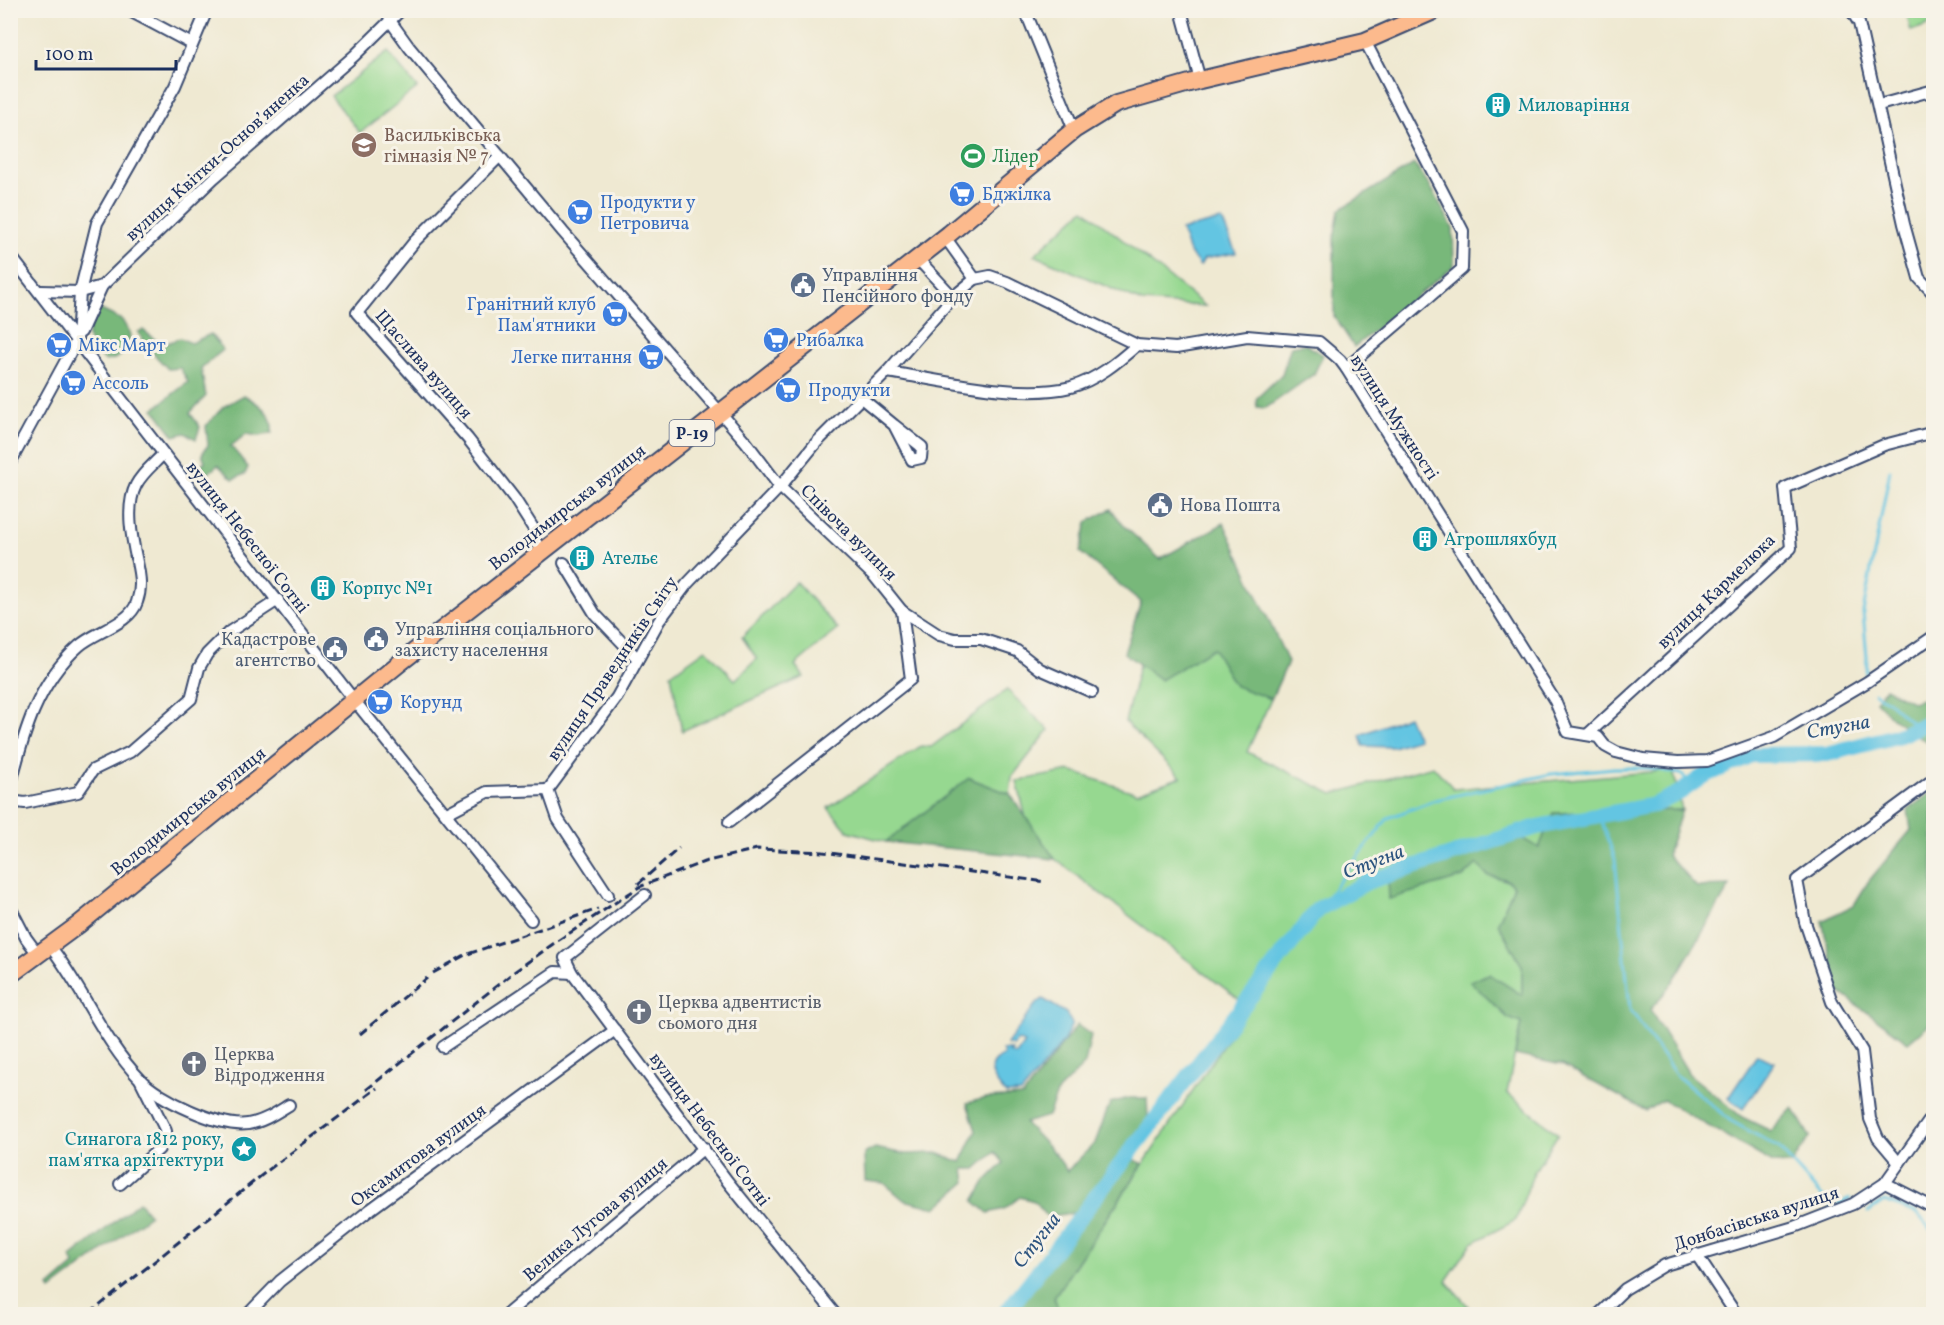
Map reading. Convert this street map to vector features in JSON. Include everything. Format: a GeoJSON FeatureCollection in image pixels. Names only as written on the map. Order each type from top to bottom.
{"type":"FeatureCollection","features":[{"type":"Feature","properties":{"kind":"main road","name":"Володимирська вулиця"},"geometry":{"type":"LineString","coordinates":[[10,975],[354,700],[945,237],[1074,130],[1116,104],[1200,80],[1365,41],[1436,10]]}},
{"type":"Feature","properties":{"kind":"street"},"geometry":{"type":"LineString","coordinates":[[128,10],[192,44]]}},
{"type":"Feature","properties":{"kind":"street"},"geometry":{"type":"LineString","coordinates":[[77,340],[80,292],[97,223],[175,86],[207,10]]}},
{"type":"Feature","properties":{"kind":"street"},"geometry":{"type":"LineString","coordinates":[[387,10],[391,22],[562,232],[719,412]]}},
{"type":"Feature","properties":{"kind":"street","name":"вулиця Квітки-Основʼяненка"},"geometry":{"type":"LineString","coordinates":[[41,291],[80,292],[102,286],[214,178],[391,22],[401,10]]}},
{"type":"Feature","properties":{"kind":"street"},"geometry":{"type":"LineString","coordinates":[[1025,10],[1074,130]]}},
{"type":"Feature","properties":{"kind":"street"},"geometry":{"type":"LineString","coordinates":[[1181,10],[1200,80]]}},
{"type":"Feature","properties":{"kind":"street"},"geometry":{"type":"LineString","coordinates":[[1851,10],[1858,23],[1879,105],[1904,224],[1919,278],[1934,294]]}},
{"type":"Feature","properties":{"kind":"street"},"geometry":{"type":"LineString","coordinates":[[1346,368],[1462,269],[1462,231],[1365,41]]}},
{"type":"Feature","properties":{"kind":"street"},"geometry":{"type":"LineString","coordinates":[[1879,105],[1934,90]]}},
{"type":"Feature","properties":{"kind":"street","name":"Щаслива вулиця"},"geometry":{"type":"LineString","coordinates":[[500,156],[415,240],[357,314],[468,439],[507,489],[535,531],[535,541],[543,551]]}},
{"type":"Feature","properties":{"kind":"street"},"geometry":{"type":"LineString","coordinates":[[945,237],[975,279]]}},
{"type":"Feature","properties":{"kind":"street","name":"вулиця Небесної Сотні"},"geometry":{"type":"LineString","coordinates":[[10,255],[41,291],[163,454],[354,700],[531,920]]}},
{"type":"Feature","properties":{"kind":"street"},"geometry":{"type":"LineString","coordinates":[[917,258],[953,297]]}},
{"type":"Feature","properties":{"kind":"street","name":"вулиця Мужності"},"geometry":{"type":"LineString","coordinates":[[975,279],[990,276],[1007,282],[1137,345],[1176,348],[1247,336],[1319,342],[1346,368],[1555,701],[1568,732],[1587,735]]}},
{"type":"Feature","properties":{"kind":"street","name":"вулиця Праведників Світу"},"geometry":{"type":"LineString","coordinates":[[548,790],[616,697],[659,621],[687,584],[780,487],[816,443],[887,372],[953,297],[975,279]]}},
{"type":"Feature","properties":{"kind":"street"},"geometry":{"type":"LineString","coordinates":[[12,456],[77,340],[102,286]]}},
{"type":"Feature","properties":{"kind":"street"},"geometry":{"type":"LineString","coordinates":[[887,372],[1024,392],[1072,387],[1113,367],[1137,345]]}},
{"type":"Feature","properties":{"kind":"street"},"geometry":{"type":"LineString","coordinates":[[860,397],[894,425]]}},
{"type":"Feature","properties":{"kind":"street","name":"Співоча вулиця"},"geometry":{"type":"LineString","coordinates":[[719,412],[780,487],[874,576],[902,611]]}},
{"type":"Feature","properties":{"kind":"street","name":"вулиця Кармелюка"},"geometry":{"type":"LineString","coordinates":[[1587,735],[1791,548],[1785,488],[1884,445],[1934,432]]}},
{"type":"Feature","properties":{"kind":"street"},"geometry":{"type":"LineString","coordinates":[[10,787],[23,731],[36,702],[51,679],[80,645],[129,614],[136,605],[141,580],[131,522],[132,498],[136,484],[163,454]]}},
{"type":"Feature","properties":{"kind":"street"},"geometry":{"type":"LineString","coordinates":[[564,563],[596,614],[637,658]]}},
{"type":"Feature","properties":{"kind":"street"},"geometry":{"type":"LineString","coordinates":[[10,801],[25,803],[78,792],[93,770],[130,752],[190,699],[207,654],[229,632],[278,600]]}},
{"type":"Feature","properties":{"kind":"street"},"geometry":{"type":"LineString","coordinates":[[902,611],[939,635],[955,639],[981,639],[1017,651],[1040,669],[1092,692]]}},
{"type":"Feature","properties":{"kind":"street"},"geometry":{"type":"LineString","coordinates":[[729,822],[911,679],[902,611]]}},
{"type":"Feature","properties":{"kind":"street"},"geometry":{"type":"LineString","coordinates":[[1587,735],[1598,737],[1605,746],[1616,752],[1643,759],[1707,761],[1774,737],[1867,682],[1934,636]]}},
{"type":"Feature","properties":{"kind":"street"},"geometry":{"type":"LineString","coordinates":[[1899,1163],[1878,1138],[1870,1119],[1862,1051],[1832,1002],[1808,932],[1797,880],[1934,779]]}},
{"type":"Feature","properties":{"kind":"street"},"geometry":{"type":"LineString","coordinates":[[447,813],[487,792],[548,790],[558,819],[608,895]]}},
{"type":"Feature","properties":{"kind":"street","name":"вулиця Небесної Сотні"},"geometry":{"type":"LineString","coordinates":[[645,895],[566,958],[572,973],[728,1182],[835,1314]]}},
{"type":"Feature","properties":{"kind":"street"},"geometry":{"type":"LineString","coordinates":[[10,907],[13,920],[26,938],[44,950],[140,1080],[166,1131],[159,1149],[120,1184]]}},
{"type":"Feature","properties":{"kind":"street"},"geometry":{"type":"LineString","coordinates":[[443,1047],[555,972],[572,973]]}},
{"type":"Feature","properties":{"kind":"street","name":"Оксамитова вулиця"},"geometry":{"type":"LineString","coordinates":[[248,1314],[280,1281],[370,1209],[615,1030]]}},
{"type":"Feature","properties":{"kind":"street"},"geometry":{"type":"LineString","coordinates":[[140,1080],[203,1117],[228,1123],[247,1124],[265,1119],[289,1105]]}},
{"type":"Feature","properties":{"kind":"street","name":"Донбасівська вулиця"},"geometry":{"type":"LineString","coordinates":[[1599,1314],[1625,1289],[1665,1265],[1794,1227],[1853,1204],[1885,1183],[1934,1114]]}},
{"type":"Feature","properties":{"kind":"street","name":"Велика Лугова вулиця"},"geometry":{"type":"LineString","coordinates":[[507,1314],[704,1148]]}},
{"type":"Feature","properties":{"kind":"street"},"geometry":{"type":"LineString","coordinates":[[1885,1183],[1934,1208]]}},
{"type":"Feature","properties":{"kind":"street"},"geometry":{"type":"LineString","coordinates":[[1696,1254],[1736,1314]]}},
{"type":"Feature","properties":{"kind":"green space"},"geometry":{"type":"Polygon","coordinates":[[[1906,11],[1933,11],[1933,23],[1911,31],[1906,11]]]}},
{"type":"Feature","properties":{"kind":"green space"},"geometry":{"type":"Polygon","coordinates":[[[388,52],[417,88],[360,133],[331,96],[388,52]]]}},
{"type":"Feature","properties":{"kind":"green space"},"geometry":{"type":"Polygon","coordinates":[[[1414,164],[1435,194],[1453,229],[1454,266],[1354,347],[1334,316],[1334,239],[1339,210],[1414,164]]]}},
{"type":"Feature","properties":{"kind":"green space"},"geometry":{"type":"Polygon","coordinates":[[[1084,209],[1205,306],[1142,302],[1034,255],[1084,209]]]}},
{"type":"Feature","properties":{"kind":"green space"},"geometry":{"type":"Polygon","coordinates":[[[97,308],[122,320],[130,334],[128,349],[117,358],[106,361],[89,343],[88,331],[97,308]]]}},
{"type":"Feature","properties":{"kind":"green space"},"geometry":{"type":"Polygon","coordinates":[[[143,330],[162,345],[180,338],[191,343],[211,334],[223,350],[201,368],[206,396],[190,413],[200,427],[196,439],[185,433],[174,436],[154,409],[188,382],[180,368],[168,369],[149,349],[138,332],[143,330]]]}},
{"type":"Feature","properties":{"kind":"green space"},"geometry":{"type":"Polygon","coordinates":[[[1305,344],[1323,355],[1314,374],[1266,408],[1257,407],[1256,399],[1282,374],[1291,346],[1305,344]]]}},
{"type":"Feature","properties":{"kind":"green space"},"geometry":{"type":"Polygon","coordinates":[[[244,395],[268,415],[271,420],[272,433],[259,436],[246,434],[231,446],[248,467],[245,474],[233,479],[218,465],[200,480],[198,468],[205,461],[202,454],[208,445],[206,426],[223,407],[244,395]]]}},
{"type":"Feature","properties":{"kind":"green space"},"geometry":{"type":"Polygon","coordinates":[[[1111,509],[1124,526],[1160,559],[1224,523],[1288,662],[1271,699],[1235,686],[1213,648],[1161,680],[1124,653],[1141,602],[1080,552],[1087,522],[1111,509]]]}},
{"type":"Feature","properties":{"kind":"green space"},"geometry":{"type":"Polygon","coordinates":[[[796,582],[838,629],[795,665],[804,677],[682,731],[671,674],[706,649],[735,680],[757,659],[742,637],[796,582]]]}},
{"type":"Feature","properties":{"kind":"green space"},"geometry":{"type":"Polygon","coordinates":[[[1159,585],[1288,662],[1247,752],[1333,794],[1433,766],[1454,789],[1673,770],[1682,810],[1553,813],[1539,848],[1477,863],[1487,872],[1514,886],[1498,923],[1522,966],[1522,996],[1489,974],[1471,981],[1521,1023],[1507,1093],[1558,1134],[1534,1172],[1516,1220],[1472,1243],[1446,1281],[1468,1306],[1461,1314],[1060,1314],[1054,1297],[1249,1007],[1055,859],[1028,827],[1017,781],[1070,771],[1137,793],[1181,777],[1125,722],[1159,585]]]}},
{"type":"Feature","properties":{"kind":"green space"},"geometry":{"type":"Polygon","coordinates":[[[1885,688],[1912,702],[1933,696],[1933,746],[1892,718],[1876,701],[1885,688]]]}},
{"type":"Feature","properties":{"kind":"green space"},"geometry":{"type":"Polygon","coordinates":[[[1007,690],[1049,730],[1012,777],[1010,794],[969,778],[886,842],[848,831],[828,808],[921,746],[931,747],[1007,690]]]}},
{"type":"Feature","properties":{"kind":"green space"},"geometry":{"type":"Polygon","coordinates":[[[969,778],[1010,794],[1055,859],[886,842],[969,778]]]}},
{"type":"Feature","properties":{"kind":"green space"},"geometry":{"type":"Polygon","coordinates":[[[1933,791],[1933,1021],[1908,1042],[1838,991],[1822,921],[1854,905],[1868,882],[1911,830],[1908,810],[1933,791]]]}},
{"type":"Feature","properties":{"kind":"green space"},"geometry":{"type":"Polygon","coordinates":[[[1682,810],[1667,855],[1697,887],[1730,886],[1671,985],[1650,1010],[1689,1074],[1742,1117],[1771,1131],[1793,1108],[1810,1137],[1792,1164],[1773,1163],[1663,1100],[1646,1111],[1562,1065],[1515,1055],[1521,1023],[1508,1018],[1470,981],[1489,974],[1522,995],[1522,966],[1498,923],[1514,886],[1505,879],[1488,876],[1477,864],[1463,877],[1389,899],[1388,878],[1523,839],[1539,848],[1553,813],[1682,810]]]}},
{"type":"Feature","properties":{"kind":"green space"},"geometry":{"type":"Polygon","coordinates":[[[1077,1025],[1091,1035],[1085,1064],[1058,1091],[1048,1116],[1025,1123],[1056,1155],[1067,1171],[1095,1143],[1110,1103],[1129,1098],[1147,1098],[1148,1120],[1075,1213],[1047,1216],[1034,1201],[1020,1197],[1004,1209],[988,1213],[974,1201],[985,1182],[1004,1163],[995,1152],[976,1169],[964,1169],[966,1182],[936,1208],[904,1200],[884,1183],[865,1181],[864,1154],[875,1148],[905,1154],[937,1153],[961,1162],[976,1131],[967,1103],[986,1098],[1023,1096],[1077,1025]]]}},
{"type":"Feature","properties":{"kind":"green space"},"geometry":{"type":"Polygon","coordinates":[[[1132,1159],[1143,1164],[1054,1297],[1060,1314],[1014,1314],[1132,1159]]]}},
{"type":"Feature","properties":{"kind":"green space"},"geometry":{"type":"Polygon","coordinates":[[[139,1202],[150,1215],[51,1290],[49,1287],[74,1265],[71,1257],[139,1202]]]}},
{"type":"Feature","properties":{"kind":"water"},"geometry":{"type":"Polygon","coordinates":[[[1222,220],[1236,253],[1204,259],[1200,266],[1189,252],[1181,230],[1222,220]]]}},
{"type":"Feature","properties":{"kind":"water"},"geometry":{"type":"Polygon","coordinates":[[[1408,716],[1418,739],[1393,747],[1363,746],[1360,735],[1408,716]]]}},
{"type":"Feature","properties":{"kind":"water"},"geometry":{"type":"Polygon","coordinates":[[[1043,999],[1066,1013],[1072,1024],[1063,1042],[1021,1093],[1006,1094],[994,1079],[993,1064],[1004,1055],[1002,1050],[1012,1050],[1009,1053],[1016,1055],[1024,1043],[1017,1040],[1013,1046],[1007,1044],[1035,1005],[1043,999]]]}},
{"type":"Feature","properties":{"kind":"water"},"geometry":{"type":"Polygon","coordinates":[[[1757,1055],[1775,1062],[1743,1109],[1728,1098],[1757,1055]]]}},
{"type":"Feature","properties":{"kind":"waterway"},"geometry":{"type":"LineString","coordinates":[[1866,674],[1867,657],[1863,612],[1890,470]]}},
{"type":"Feature","properties":{"kind":"waterway"},"geometry":{"type":"LineString","coordinates":[[1875,693],[1889,702],[1916,727]]}},
{"type":"Feature","properties":{"kind":"waterway","name":"Стугна"},"geometry":{"type":"LineString","coordinates":[[1005,1314],[1318,909],[1367,882],[1537,827],[1654,805],[1679,793],[1702,777],[1751,755],[1827,754],[1900,735],[1934,720]]}},
{"type":"Feature","properties":{"kind":"waterway"},"geometry":{"type":"LineString","coordinates":[[1318,909],[1388,818],[1435,800],[1551,774],[1614,768],[1649,768],[1681,774],[1690,783]]}},
{"type":"Feature","properties":{"kind":"waterway"},"geometry":{"type":"LineString","coordinates":[[1599,815],[1615,859],[1630,1009],[1676,1075],[1731,1121],[1778,1147],[1832,1208]]}},
{"type":"Feature","properties":{"kind":"waterway"},"geometry":{"type":"LineString","coordinates":[[1838,1205],[1850,1199]]}},
{"type":"Feature","properties":{"kind":"waterway"},"geometry":{"type":"LineString","coordinates":[[1868,1212],[1884,1201],[1917,1213],[1934,1234]]}},
{"type":"Feature","properties":{"kind":"railway"},"geometry":{"type":"LineString","coordinates":[[638,884],[679,848]]}},
{"type":"Feature","properties":{"kind":"railway"},"geometry":{"type":"LineString","coordinates":[[366,1090],[514,972],[553,944],[639,887],[704,862],[757,849],[823,852],[1046,882]]}},
{"type":"Feature","properties":{"kind":"railway"},"geometry":{"type":"LineString","coordinates":[[433,973],[465,955],[598,909]]}},
{"type":"Feature","properties":{"kind":"railway"},"geometry":{"type":"LineString","coordinates":[[360,1034],[427,978]]}},
{"type":"Feature","properties":{"kind":"railway"},"geometry":{"type":"LineString","coordinates":[[89,1314],[267,1171],[377,1088]]}},
{"type":"Feature","properties":{"kind":"place","name":"Миловаріння"},"geometry":{"type":"Point","coordinates":[1498,105]}},
{"type":"Feature","properties":{"kind":"place","name":"Васильківська гімназія № 7"},"geometry":{"type":"Point","coordinates":[364,145]}},
{"type":"Feature","properties":{"kind":"place","name":"Лідер"},"geometry":{"type":"Point","coordinates":[973,156]}},
{"type":"Feature","properties":{"kind":"place","name":"Бджілка"},"geometry":{"type":"Point","coordinates":[962,194]}},
{"type":"Feature","properties":{"kind":"place","name":"Продукти у Петровича"},"geometry":{"type":"Point","coordinates":[580,212]}},
{"type":"Feature","properties":{"kind":"place","name":"Управління Пенсійного фонду"},"geometry":{"type":"Point","coordinates":[803,285]}},
{"type":"Feature","properties":{"kind":"place","name":"Гранітний клуб Пам'ятники"},"geometry":{"type":"Point","coordinates":[615,314]}},
{"type":"Feature","properties":{"kind":"place","name":"Рибалка"},"geometry":{"type":"Point","coordinates":[776,340]}},
{"type":"Feature","properties":{"kind":"place","name":"Мікс Март"},"geometry":{"type":"Point","coordinates":[59,345]}},
{"type":"Feature","properties":{"kind":"place","name":"Легке питання"},"geometry":{"type":"Point","coordinates":[651,357]}},
{"type":"Feature","properties":{"kind":"place","name":"Ассоль"},"geometry":{"type":"Point","coordinates":[73,383]}},
{"type":"Feature","properties":{"kind":"place","name":"Продукти"},"geometry":{"type":"Point","coordinates":[788,390]}},
{"type":"Feature","properties":{"kind":"place","name":"Нова Пошта"},"geometry":{"type":"Point","coordinates":[1160,505]}},
{"type":"Feature","properties":{"kind":"place","name":"Агрошляхбуд"},"geometry":{"type":"Point","coordinates":[1425,539]}},
{"type":"Feature","properties":{"kind":"place","name":"Ательє"},"geometry":{"type":"Point","coordinates":[582,558]}},
{"type":"Feature","properties":{"kind":"place","name":"Корпус №1"},"geometry":{"type":"Point","coordinates":[323,588]}},
{"type":"Feature","properties":{"kind":"place","name":"Управління соціального захисту населення"},"geometry":{"type":"Point","coordinates":[376,639]}},
{"type":"Feature","properties":{"kind":"place","name":"Кадастрове агентство"},"geometry":{"type":"Point","coordinates":[335,649]}},
{"type":"Feature","properties":{"kind":"place","name":"Корунд"},"geometry":{"type":"Point","coordinates":[380,702]}},
{"type":"Feature","properties":{"kind":"place","name":"Церква адвентистів сьомого дня"},"geometry":{"type":"Point","coordinates":[639,1012]}},
{"type":"Feature","properties":{"kind":"place","name":"Церква Відродження"},"geometry":{"type":"Point","coordinates":[194,1064]}},
{"type":"Feature","properties":{"kind":"place","name":"Синагога 1812 року, пам'ятка архітектури"},"geometry":{"type":"Point","coordinates":[244,1149]}}]}
